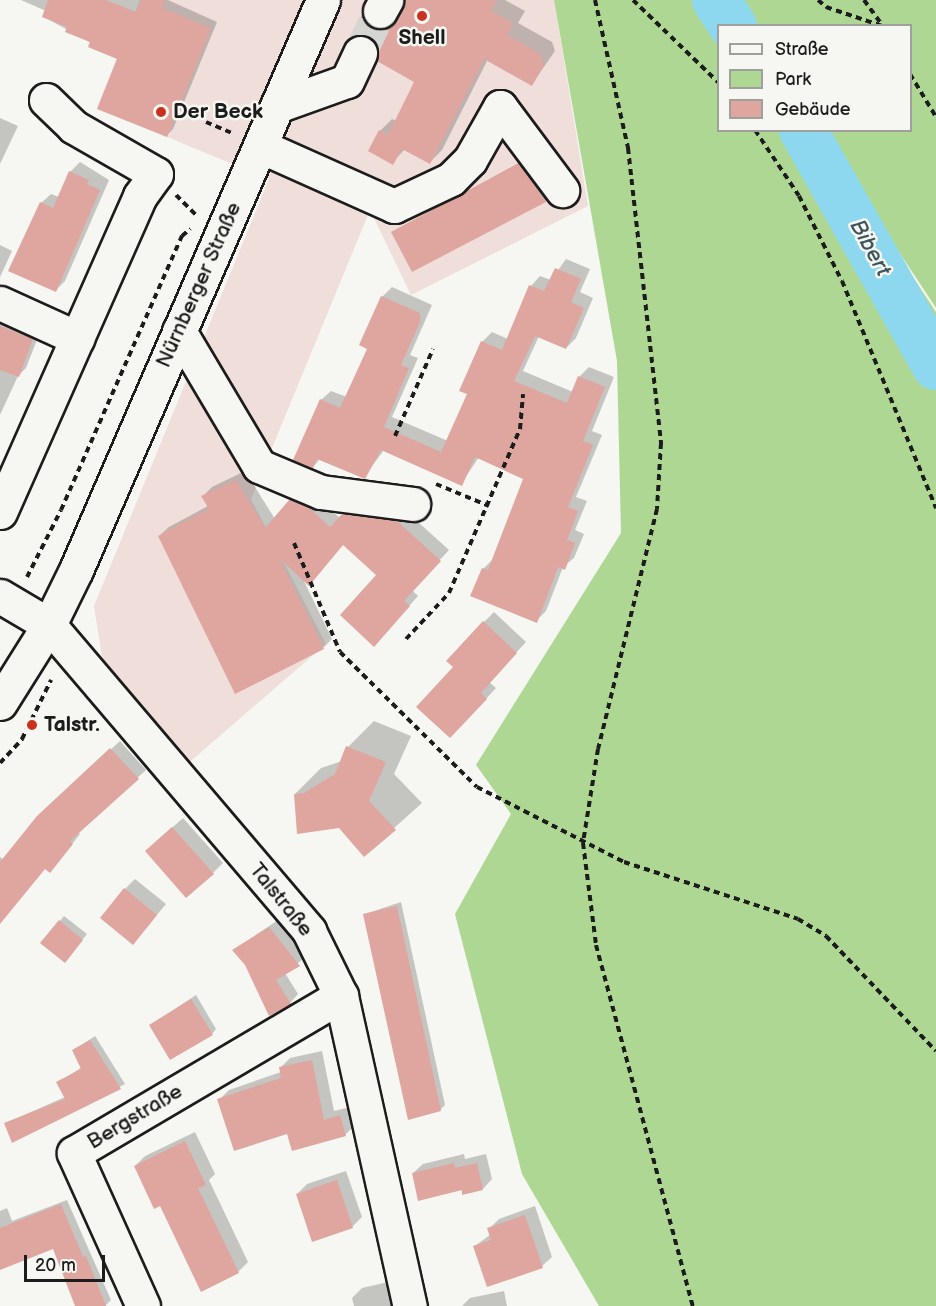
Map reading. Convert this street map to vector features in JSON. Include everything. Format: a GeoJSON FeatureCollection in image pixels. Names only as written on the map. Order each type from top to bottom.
{"type":"FeatureCollection","features":[{"type":"Feature","properties":{"kind":"street","name":"Nürnberger Straße"},"geometry":{"type":"LineString","coordinates":[[0,703],[49,625],[76,570],[179,331],[243,138],[277,106],[323,0]]}},
{"type":"Feature","properties":{"kind":"street"},"geometry":{"type":"LineString","coordinates":[[277,106],[347,81],[360,53]]}},
{"type":"Feature","properties":{"kind":"street"},"geometry":{"type":"LineString","coordinates":[[0,512],[140,196],[156,174],[74,127],[46,99]]}},
{"type":"Feature","properties":{"kind":"street"},"geometry":{"type":"LineString","coordinates":[[243,138],[394,206],[451,179],[470,160],[500,107],[562,190]]}},
{"type":"Feature","properties":{"kind":"street"},"geometry":{"type":"LineString","coordinates":[[0,303],[77,338]]}},
{"type":"Feature","properties":{"kind":"street"},"geometry":{"type":"LineString","coordinates":[[179,331],[259,466],[321,492],[418,492]]}},
{"type":"Feature","properties":{"kind":"street"},"geometry":{"type":"LineString","coordinates":[[6,600],[49,625]]}},
{"type":"Feature","properties":{"kind":"street","name":"Talstraße"},"geometry":{"type":"LineString","coordinates":[[49,625],[309,931],[340,996],[410,1306]]}},
{"type":"Feature","properties":{"kind":"street","name":"Bergstraße"},"geometry":{"type":"LineString","coordinates":[[143,1306],[74,1154],[340,996]]}},
{"type":"Feature","properties":{"kind":"path"},"geometry":{"type":"LineString","coordinates":[[595,0],[628,148],[661,444],[657,509],[598,749],[583,843],[596,945],[693,1306]]}},
{"type":"Feature","properties":{"kind":"path"},"geometry":{"type":"LineString","coordinates":[[633,0],[717,81]]}},
{"type":"Feature","properties":{"kind":"path"},"geometry":{"type":"LineString","coordinates":[[818,0],[826,7],[879,24]]}},
{"type":"Feature","properties":{"kind":"path"},"geometry":{"type":"LineString","coordinates":[[864,0],[881,24]]}},
{"type":"Feature","properties":{"kind":"path"},"geometry":{"type":"LineString","coordinates":[[912,77],[936,117]]}},
{"type":"Feature","properties":{"kind":"path"},"geometry":{"type":"LineString","coordinates":[[206,122],[243,138]]}},
{"type":"Feature","properties":{"kind":"path"},"geometry":{"type":"LineString","coordinates":[[756,132],[799,196],[842,280],[936,508]]}},
{"type":"Feature","properties":{"kind":"path"},"geometry":{"type":"LineString","coordinates":[[6,600],[61,510],[182,236],[200,220],[205,209]]}},
{"type":"Feature","properties":{"kind":"path"},"geometry":{"type":"LineString","coordinates":[[395,436],[433,349]]}},
{"type":"Feature","properties":{"kind":"path"},"geometry":{"type":"LineString","coordinates":[[405,639],[449,593],[489,506],[520,429],[523,394]]}},
{"type":"Feature","properties":{"kind":"path"},"geometry":{"type":"LineString","coordinates":[[418,492],[489,506]]}},
{"type":"Feature","properties":{"kind":"path"},"geometry":{"type":"LineString","coordinates":[[294,543],[340,652],[477,786],[583,843],[698,888],[798,919],[826,936],[936,1050]]}},
{"type":"Feature","properties":{"kind":"shaded area"},"geometry":{"type":"Polygon","coordinates":[[[140,0],[554,0],[588,206],[411,295],[370,210],[251,499],[326,644],[185,766],[103,663],[94,606],[269,179],[97,108],[140,0]]]}},
{"type":"Feature","properties":{"kind":"green space"},"geometry":{"type":"Polygon","coordinates":[[[554,0],[731,0],[747,24],[717,24],[717,132],[818,132],[936,312],[936,1306],[599,1306],[522,1174],[455,914],[511,814],[476,765],[621,533],[617,361],[554,0]]]}},
{"type":"Feature","properties":{"kind":"green space"},"geometry":{"type":"Polygon","coordinates":[[[733,0],[936,0],[936,308],[820,132],[912,132],[912,24],[748,24],[733,0]]]}},
{"type":"Feature","properties":{"kind":"building"},"geometry":{"type":"Polygon","coordinates":[[[48,0],[106,0],[136,12],[141,0],[165,0],[162,8],[211,28],[167,137],[97,109],[117,59],[88,47],[90,42],[65,32],[67,27],[42,17],[48,0]]]}},
{"type":"Feature","properties":{"kind":"building"},"geometry":{"type":"Polygon","coordinates":[[[405,0],[497,0],[491,11],[513,23],[507,35],[540,54],[544,65],[532,86],[484,59],[430,164],[402,149],[393,165],[368,151],[379,130],[388,135],[414,82],[377,61],[379,51],[368,36],[350,37],[362,15],[372,28],[390,27],[405,0]]]}},
{"type":"Feature","properties":{"kind":"building"},"geometry":{"type":"Polygon","coordinates":[[[519,163],[546,202],[412,272],[391,232],[519,163]]]}},
{"type":"Feature","properties":{"kind":"building"},"geometry":{"type":"Polygon","coordinates":[[[69,171],[89,180],[87,184],[100,190],[56,292],[8,271],[40,202],[53,208],[69,171]]]}},
{"type":"Feature","properties":{"kind":"building"},"geometry":{"type":"Polygon","coordinates":[[[555,268],[581,279],[571,302],[584,308],[566,349],[535,336],[514,381],[567,403],[578,376],[605,387],[583,441],[593,445],[568,507],[578,511],[567,540],[575,543],[565,570],[558,567],[537,623],[470,596],[482,568],[488,570],[523,479],[475,457],[462,486],[381,450],[365,479],[317,459],[313,468],[293,460],[320,399],[340,408],[367,349],[359,345],[381,296],[420,313],[420,322],[401,365],[409,368],[384,427],[441,452],[467,394],[459,391],[481,341],[502,350],[529,285],[544,291],[555,268]]]}},
{"type":"Feature","properties":{"kind":"building"},"geometry":{"type":"Polygon","coordinates":[[[0,326],[33,339],[19,377],[0,370],[0,326]]]}},
{"type":"Feature","properties":{"kind":"building"},"geometry":{"type":"Polygon","coordinates":[[[236,480],[265,528],[290,499],[307,506],[330,527],[342,514],[397,521],[441,561],[404,601],[410,606],[374,647],[340,615],[376,575],[343,545],[309,586],[279,558],[324,649],[235,694],[158,536],[209,509],[201,496],[236,480]]]}},
{"type":"Feature","properties":{"kind":"building"},"geometry":{"type":"Polygon","coordinates":[[[483,621],[517,653],[481,693],[487,699],[450,738],[416,707],[453,667],[446,661],[483,621]]]}},
{"type":"Feature","properties":{"kind":"building"},"geometry":{"type":"Polygon","coordinates":[[[346,746],[386,762],[369,801],[396,830],[364,857],[339,828],[297,834],[294,794],[304,793],[335,774],[346,746]]]}},
{"type":"Feature","properties":{"kind":"building"},"geometry":{"type":"Polygon","coordinates":[[[110,748],[139,779],[70,841],[73,844],[50,873],[45,869],[0,924],[0,862],[37,816],[110,748]]]}},
{"type":"Feature","properties":{"kind":"building"},"geometry":{"type":"Polygon","coordinates":[[[172,827],[214,874],[186,898],[145,851],[172,827]]]}},
{"type":"Feature","properties":{"kind":"building"},"geometry":{"type":"Polygon","coordinates":[[[124,888],[157,915],[133,945],[100,918],[124,888]]]}},
{"type":"Feature","properties":{"kind":"building"},"geometry":{"type":"Polygon","coordinates":[[[397,906],[441,1111],[408,1120],[363,914],[397,906]]]}},
{"type":"Feature","properties":{"kind":"building"},"geometry":{"type":"Polygon","coordinates":[[[59,920],[83,940],[65,963],[40,943],[59,920]]]}},
{"type":"Feature","properties":{"kind":"building"},"geometry":{"type":"Polygon","coordinates":[[[269,927],[300,966],[276,980],[291,1004],[269,1016],[245,965],[232,950],[269,927]]]}},
{"type":"Feature","properties":{"kind":"building"},"geometry":{"type":"Polygon","coordinates":[[[191,999],[213,1035],[170,1060],[149,1025],[191,999]]]}},
{"type":"Feature","properties":{"kind":"building"},"geometry":{"type":"Polygon","coordinates":[[[90,1040],[121,1089],[12,1143],[4,1123],[65,1099],[56,1082],[81,1069],[72,1050],[90,1040]]]}},
{"type":"Feature","properties":{"kind":"building"},"geometry":{"type":"Polygon","coordinates":[[[312,1060],[324,1120],[340,1115],[346,1136],[292,1151],[287,1134],[234,1151],[217,1099],[281,1078],[279,1067],[312,1060]]]}},
{"type":"Feature","properties":{"kind":"building"},"geometry":{"type":"Polygon","coordinates":[[[185,1141],[206,1185],[198,1188],[239,1273],[201,1292],[160,1206],[154,1209],[134,1166],[185,1141]]]}},
{"type":"Feature","properties":{"kind":"building"},"geometry":{"type":"Polygon","coordinates":[[[454,1163],[455,1168],[477,1163],[483,1190],[462,1195],[462,1190],[418,1201],[412,1173],[454,1163]]]}},
{"type":"Feature","properties":{"kind":"building"},"geometry":{"type":"Polygon","coordinates":[[[337,1180],[353,1228],[312,1242],[296,1194],[337,1180]]]}},
{"type":"Feature","properties":{"kind":"building"},"geometry":{"type":"Polygon","coordinates":[[[61,1204],[83,1257],[86,1256],[106,1306],[75,1306],[53,1249],[0,1270],[0,1228],[61,1204]]]}},
{"type":"Feature","properties":{"kind":"building"},"geometry":{"type":"Polygon","coordinates":[[[525,1215],[543,1268],[487,1287],[473,1246],[491,1240],[487,1228],[525,1215]]]}},
{"type":"Feature","properties":{"kind":"waterway","name":"Bibert"},"geometry":{"type":"LineString","coordinates":[[716,0],[732,24]]}},
{"type":"Feature","properties":{"kind":"waterway","name":"Bibert"},"geometry":{"type":"LineString","coordinates":[[804,132],[936,366]]}},
{"type":"Feature","properties":{"kind":"tunnel"},"geometry":{"type":"LineString","coordinates":[[360,53],[380,11]]}},
{"type":"Feature","properties":{"kind":"place","name":"Shell"},"geometry":{"type":"Point","coordinates":[422,16]}},
{"type":"Feature","properties":{"kind":"place","name":"Der Beck"},"geometry":{"type":"Point","coordinates":[161,112]}},
{"type":"Feature","properties":{"kind":"place","name":"Talstr."},"geometry":{"type":"Point","coordinates":[32,725]}}]}
